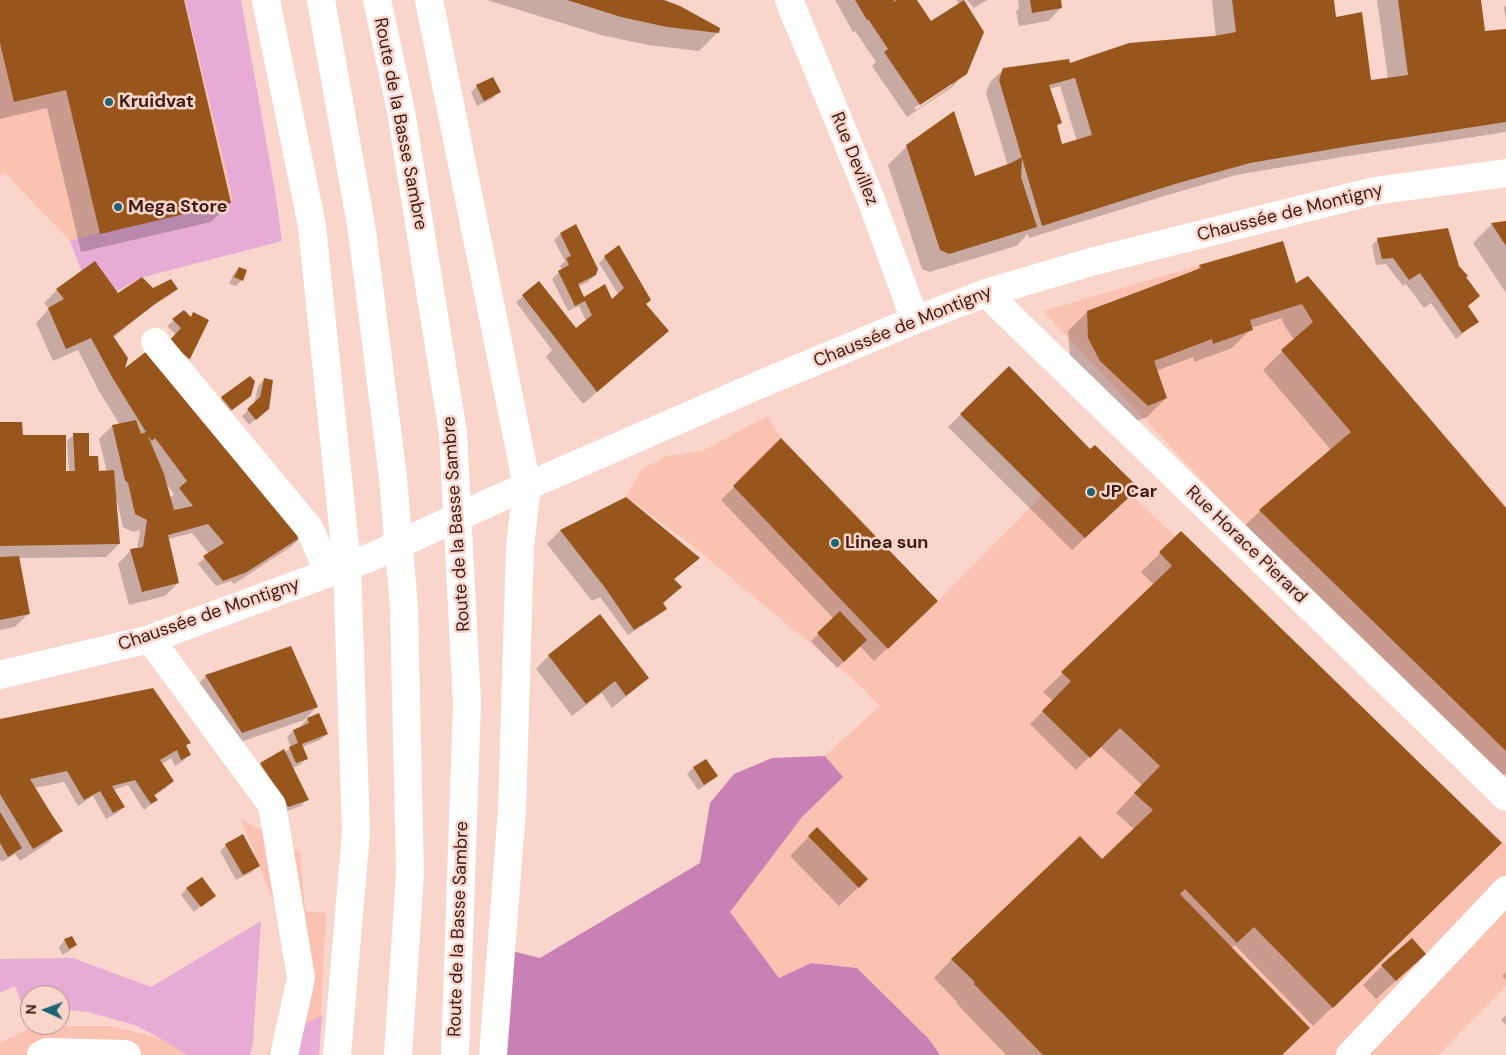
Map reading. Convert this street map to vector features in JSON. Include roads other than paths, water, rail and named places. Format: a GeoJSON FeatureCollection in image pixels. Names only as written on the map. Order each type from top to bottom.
{"type":"FeatureCollection","features":[{"type":"Feature","properties":{"kind":"main road"},"geometry":{"type":"LineString","coordinates":[[266,0],[312,226],[348,566],[356,832],[337,1055]]}},
{"type":"Feature","properties":{"kind":"main road"},"geometry":{"type":"LineString","coordinates":[[321,0],[362,231],[393,478],[404,608],[410,873],[398,1055]]}},
{"type":"Feature","properties":{"kind":"main road","name":"Route de la Basse Sambre"},"geometry":{"type":"LineString","coordinates":[[377,0],[401,111],[453,433],[467,703],[455,1055]]}},
{"type":"Feature","properties":{"kind":"main road"},"geometry":{"type":"LineString","coordinates":[[429,0],[527,486],[520,546],[512,809],[493,1055]]}},
{"type":"Feature","properties":{"kind":"main road","name":"Rue Devillez"},"geometry":{"type":"LineString","coordinates":[[789,0],[870,197],[915,320]]}},
{"type":"Feature","properties":{"kind":"main road","name":"Chaussée de Montigny"},"geometry":{"type":"LineString","coordinates":[[0,675],[150,639],[348,566],[768,381],[915,320],[986,293],[1091,262],[1374,191],[1506,173]]}},
{"type":"Feature","properties":{"kind":"main road","name":"Rue Horace Pierard"},"geometry":{"type":"LineString","coordinates":[[986,293],[1506,797]]}},
{"type":"Feature","properties":{"kind":"main road"},"geometry":{"type":"LineString","coordinates":[[155,342],[309,528],[348,566]]}},
{"type":"Feature","properties":{"kind":"main road"},"geometry":{"type":"LineString","coordinates":[[150,639],[272,806],[301,978],[284,1055]]}},
{"type":"Feature","properties":{"kind":"main road"},"geometry":{"type":"LineString","coordinates":[[1350,1055],[1506,890]]}},
{"type":"Feature","properties":{"kind":"main road"},"geometry":{"type":"LineString","coordinates":[[41,1055],[47,1052],[127,1055]]}},
{"type":"Feature","properties":{"kind":"place","name":"Kruidvat"},"geometry":{"type":"Point","coordinates":[109,102]}},
{"type":"Feature","properties":{"kind":"place","name":"Mega Store"},"geometry":{"type":"Point","coordinates":[118,207]}},
{"type":"Feature","properties":{"kind":"place","name":"JP Car"},"geometry":{"type":"Point","coordinates":[1091,492]}},
{"type":"Feature","properties":{"kind":"place","name":"Linea sun"},"geometry":{"type":"Point","coordinates":[835,543]}}]}
